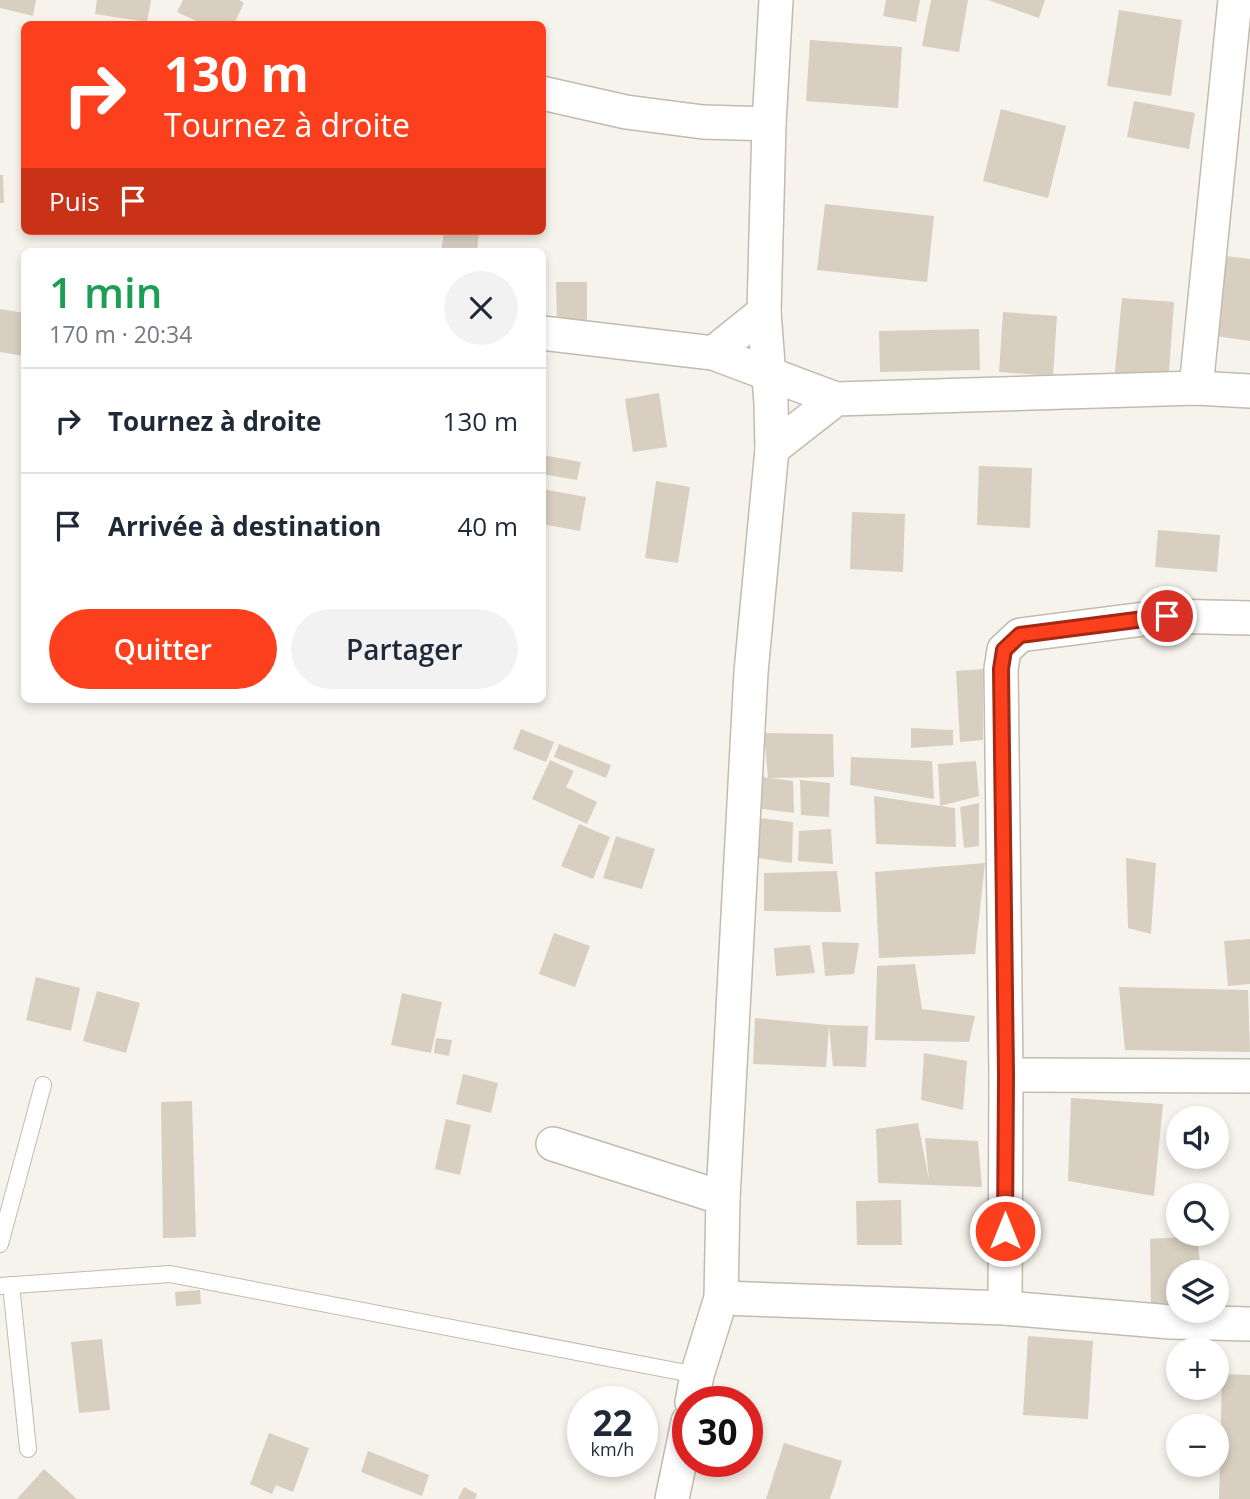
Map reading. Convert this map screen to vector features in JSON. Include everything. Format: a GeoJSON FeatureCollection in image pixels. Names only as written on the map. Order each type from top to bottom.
{"type":"FeatureCollection","features":[{"type":"Feature","properties":{"kind":"street"},"geometry":{"type":"LineString","coordinates":[[695,1386],[721,1298],[723,1198],[751,672],[772,449],[764,312],[769,124],[776,0]]}},
{"type":"Feature","properties":{"kind":"street"},"geometry":{"type":"LineString","coordinates":[[1196,388],[1235,0]]}},
{"type":"Feature","properties":{"kind":"street"},"geometry":{"type":"LineString","coordinates":[[546,94],[626,112],[703,122],[769,124]]}},
{"type":"Feature","properties":{"kind":"street"},"geometry":{"type":"LineString","coordinates":[[713,353],[764,312]]}},
{"type":"Feature","properties":{"kind":"street"},"geometry":{"type":"LineString","coordinates":[[546,333],[713,353],[835,399],[1196,388],[1250,391]]}},
{"type":"Feature","properties":{"kind":"street"},"geometry":{"type":"LineString","coordinates":[[772,449],[835,399]]}},
{"type":"Feature","properties":{"kind":"street"},"geometry":{"type":"LineString","coordinates":[[1005,1308],[1006,1075],[1001,669],[1004,650],[1020,635],[1034,633],[1167,616],[1250,618]]}},
{"type":"Feature","properties":{"kind":"street"},"geometry":{"type":"LineString","coordinates":[[1006,1075],[1250,1076]]}},
{"type":"Feature","properties":{"kind":"street"},"geometry":{"type":"LineString","coordinates":[[553,1144],[723,1198]]}},
{"type":"Feature","properties":{"kind":"street"},"geometry":{"type":"LineString","coordinates":[[721,1298],[1005,1308],[1171,1321],[1250,1324]]}},
{"type":"Feature","properties":{"kind":"street"},"geometry":{"type":"LineString","coordinates":[[672,1499],[677,1477]]}},
{"type":"Feature","properties":{"kind":"lane"},"geometry":{"type":"LineString","coordinates":[[0,1244],[43,1085]]}},
{"type":"Feature","properties":{"kind":"lane"},"geometry":{"type":"LineString","coordinates":[[28,1449],[6,1285],[170,1275],[685,1386]]}},
{"type":"Feature","properties":{"kind":"building"},"geometry":{"type":"Polygon","coordinates":[[[0,0],[36,0],[33,16],[0,8],[0,0]]]}},
{"type":"Feature","properties":{"kind":"building"},"geometry":{"type":"Polygon","coordinates":[[[97,0],[151,0],[147,21],[95,14],[97,0]]]}},
{"type":"Feature","properties":{"kind":"building"},"geometry":{"type":"Polygon","coordinates":[[[183,0],[239,0],[244,3],[235,21],[196,21],[177,12],[183,0]]]}},
{"type":"Feature","properties":{"kind":"building"},"geometry":{"type":"Polygon","coordinates":[[[886,0],[920,0],[916,22],[883,16],[886,0]]]}},
{"type":"Feature","properties":{"kind":"building"},"geometry":{"type":"Polygon","coordinates":[[[931,0],[968,0],[959,52],[922,46],[931,0]]]}},
{"type":"Feature","properties":{"kind":"building"},"geometry":{"type":"Polygon","coordinates":[[[988,0],[1045,0],[1039,18],[988,0]]]}},
{"type":"Feature","properties":{"kind":"building"},"geometry":{"type":"Polygon","coordinates":[[[1119,10],[1182,20],[1171,96],[1107,86],[1119,10]]]}},
{"type":"Feature","properties":{"kind":"building"},"geometry":{"type":"Polygon","coordinates":[[[810,40],[902,47],[898,108],[806,101],[810,40]]]}},
{"type":"Feature","properties":{"kind":"building"},"geometry":{"type":"Polygon","coordinates":[[[1134,101],[1195,113],[1189,149],[1127,137],[1134,101]]]}},
{"type":"Feature","properties":{"kind":"building"},"geometry":{"type":"Polygon","coordinates":[[[1001,109],[1066,126],[1048,198],[983,181],[1001,109]]]}},
{"type":"Feature","properties":{"kind":"building"},"geometry":{"type":"Polygon","coordinates":[[[0,175],[3,175],[4,203],[0,203],[0,175]]]}},
{"type":"Feature","properties":{"kind":"building"},"geometry":{"type":"Polygon","coordinates":[[[825,204],[934,216],[927,282],[817,270],[825,204]]]}},
{"type":"Feature","properties":{"kind":"building"},"geometry":{"type":"Polygon","coordinates":[[[443,235],[479,235],[477,248],[442,248],[443,235]]]}},
{"type":"Feature","properties":{"kind":"building"},"geometry":{"type":"Polygon","coordinates":[[[1226,256],[1250,259],[1250,341],[1216,336],[1226,256]]]}},
{"type":"Feature","properties":{"kind":"building"},"geometry":{"type":"Polygon","coordinates":[[[556,282],[587,282],[587,320],[557,321],[556,282]]]}},
{"type":"Feature","properties":{"kind":"building"},"geometry":{"type":"Polygon","coordinates":[[[1122,298],[1174,302],[1168,386],[1114,381],[1122,298]]]}},
{"type":"Feature","properties":{"kind":"building"},"geometry":{"type":"Polygon","coordinates":[[[0,309],[21,312],[21,356],[0,352],[0,309]]]}},
{"type":"Feature","properties":{"kind":"building"},"geometry":{"type":"Polygon","coordinates":[[[1003,312],[1057,316],[1053,376],[999,372],[1003,312]]]}},
{"type":"Feature","properties":{"kind":"building"},"geometry":{"type":"Polygon","coordinates":[[[979,329],[980,370],[880,372],[879,331],[979,329]]]}},
{"type":"Feature","properties":{"kind":"building"},"geometry":{"type":"Polygon","coordinates":[[[659,393],[667,447],[633,452],[625,399],[659,393]]]}},
{"type":"Feature","properties":{"kind":"building"},"geometry":{"type":"Polygon","coordinates":[[[546,456],[581,462],[577,480],[546,475],[546,456]]]}},
{"type":"Feature","properties":{"kind":"building"},"geometry":{"type":"Polygon","coordinates":[[[979,466],[1032,468],[1030,528],[977,525],[979,466]]]}},
{"type":"Feature","properties":{"kind":"building"},"geometry":{"type":"Polygon","coordinates":[[[656,481],[690,487],[678,563],[645,558],[656,481]]]}},
{"type":"Feature","properties":{"kind":"building"},"geometry":{"type":"Polygon","coordinates":[[[546,490],[586,497],[580,531],[546,525],[546,490]]]}},
{"type":"Feature","properties":{"kind":"building"},"geometry":{"type":"Polygon","coordinates":[[[852,512],[905,514],[903,572],[850,569],[852,512]]]}},
{"type":"Feature","properties":{"kind":"building"},"geometry":{"type":"Polygon","coordinates":[[[1158,530],[1220,535],[1217,572],[1155,567],[1158,530]]]}},
{"type":"Feature","properties":{"kind":"building"},"geometry":{"type":"Polygon","coordinates":[[[983,669],[983,740],[960,742],[956,671],[983,669]]]}},
{"type":"Feature","properties":{"kind":"building"},"geometry":{"type":"Polygon","coordinates":[[[911,728],[953,730],[953,745],[911,748],[911,728]]]}},
{"type":"Feature","properties":{"kind":"building"},"geometry":{"type":"Polygon","coordinates":[[[521,729],[554,742],[546,762],[513,749],[521,729]]]}},
{"type":"Feature","properties":{"kind":"building"},"geometry":{"type":"Polygon","coordinates":[[[764,733],[833,734],[834,777],[768,778],[764,733]]]}},
{"type":"Feature","properties":{"kind":"building"},"geometry":{"type":"Polygon","coordinates":[[[559,744],[611,765],[606,778],[554,757],[559,744]]]}},
{"type":"Feature","properties":{"kind":"building"},"geometry":{"type":"Polygon","coordinates":[[[851,757],[932,761],[934,799],[850,785],[851,757]]]}},
{"type":"Feature","properties":{"kind":"building"},"geometry":{"type":"Polygon","coordinates":[[[550,760],[574,771],[566,787],[597,802],[587,824],[532,799],[550,760]]]}},
{"type":"Feature","properties":{"kind":"building"},"geometry":{"type":"Polygon","coordinates":[[[976,761],[979,796],[940,806],[938,764],[976,761]]]}},
{"type":"Feature","properties":{"kind":"building"},"geometry":{"type":"Polygon","coordinates":[[[762,777],[793,781],[794,813],[762,809],[762,777]]]}},
{"type":"Feature","properties":{"kind":"building"},"geometry":{"type":"Polygon","coordinates":[[[800,780],[830,783],[829,817],[801,815],[800,780]]]}},
{"type":"Feature","properties":{"kind":"building"},"geometry":{"type":"Polygon","coordinates":[[[874,796],[955,808],[956,847],[876,844],[874,796]]]}},
{"type":"Feature","properties":{"kind":"building"},"geometry":{"type":"Polygon","coordinates":[[[979,803],[979,846],[964,848],[960,807],[979,803]]]}},
{"type":"Feature","properties":{"kind":"building"},"geometry":{"type":"Polygon","coordinates":[[[759,818],[793,822],[792,863],[757,858],[759,818]]]}},
{"type":"Feature","properties":{"kind":"building"},"geometry":{"type":"Polygon","coordinates":[[[579,824],[610,837],[593,879],[561,866],[579,824]]]}},
{"type":"Feature","properties":{"kind":"building"},"geometry":{"type":"Polygon","coordinates":[[[831,829],[833,864],[798,861],[799,831],[831,829]]]}},
{"type":"Feature","properties":{"kind":"building"},"geometry":{"type":"Polygon","coordinates":[[[616,836],[655,849],[642,889],[603,878],[616,836]]]}},
{"type":"Feature","properties":{"kind":"building"},"geometry":{"type":"Polygon","coordinates":[[[1126,858],[1156,863],[1151,934],[1128,928],[1126,858]]]}},
{"type":"Feature","properties":{"kind":"building"},"geometry":{"type":"Polygon","coordinates":[[[985,863],[975,954],[879,958],[875,872],[985,863]]]}},
{"type":"Feature","properties":{"kind":"building"},"geometry":{"type":"Polygon","coordinates":[[[837,871],[841,912],[764,911],[764,873],[837,871]]]}},
{"type":"Feature","properties":{"kind":"building"},"geometry":{"type":"Polygon","coordinates":[[[554,933],[590,946],[575,987],[539,974],[554,933]]]}},
{"type":"Feature","properties":{"kind":"building"},"geometry":{"type":"Polygon","coordinates":[[[1250,939],[1250,984],[1228,986],[1224,941],[1250,939]]]}},
{"type":"Feature","properties":{"kind":"building"},"geometry":{"type":"Polygon","coordinates":[[[822,942],[859,943],[854,974],[825,976],[822,942]]]}},
{"type":"Feature","properties":{"kind":"building"},"geometry":{"type":"Polygon","coordinates":[[[810,945],[815,973],[776,976],[774,948],[810,945]]]}},
{"type":"Feature","properties":{"kind":"building"},"geometry":{"type":"Polygon","coordinates":[[[915,964],[922,1009],[975,1016],[969,1042],[875,1040],[877,966],[915,964]]]}},
{"type":"Feature","properties":{"kind":"building"},"geometry":{"type":"Polygon","coordinates":[[[36,977],[80,988],[71,1031],[26,1020],[36,977]]]}},
{"type":"Feature","properties":{"kind":"building"},"geometry":{"type":"Polygon","coordinates":[[[1119,987],[1248,990],[1250,1052],[1125,1050],[1119,987]]]}},
{"type":"Feature","properties":{"kind":"building"},"geometry":{"type":"Polygon","coordinates":[[[97,991],[140,1003],[126,1053],[83,1041],[97,991]]]}},
{"type":"Feature","properties":{"kind":"building"},"geometry":{"type":"Polygon","coordinates":[[[402,993],[442,1002],[431,1053],[391,1045],[402,993]]]}},
{"type":"Feature","properties":{"kind":"building"},"geometry":{"type":"Polygon","coordinates":[[[755,1018],[829,1025],[826,1067],[753,1064],[755,1018]]]}},
{"type":"Feature","properties":{"kind":"building"},"geometry":{"type":"Polygon","coordinates":[[[829,1025],[868,1026],[866,1067],[833,1066],[829,1025]]]}},
{"type":"Feature","properties":{"kind":"building"},"geometry":{"type":"Polygon","coordinates":[[[436,1038],[452,1040],[449,1056],[434,1053],[436,1038]]]}},
{"type":"Feature","properties":{"kind":"building"},"geometry":{"type":"Polygon","coordinates":[[[924,1053],[967,1061],[963,1110],[921,1100],[924,1053]]]}},
{"type":"Feature","properties":{"kind":"building"},"geometry":{"type":"Polygon","coordinates":[[[463,1074],[498,1083],[491,1113],[456,1104],[463,1074]]]}},
{"type":"Feature","properties":{"kind":"building"},"geometry":{"type":"Polygon","coordinates":[[[1071,1098],[1163,1104],[1154,1196],[1068,1181],[1071,1098]]]}},
{"type":"Feature","properties":{"kind":"building"},"geometry":{"type":"Polygon","coordinates":[[[192,1101],[196,1237],[163,1238],[161,1102],[192,1101]]]}},
{"type":"Feature","properties":{"kind":"building"},"geometry":{"type":"Polygon","coordinates":[[[446,1119],[471,1125],[460,1175],[435,1169],[446,1119]]]}},
{"type":"Feature","properties":{"kind":"building"},"geometry":{"type":"Polygon","coordinates":[[[918,1123],[929,1180],[925,1138],[978,1141],[982,1187],[878,1183],[876,1129],[918,1123]]]}},
{"type":"Feature","properties":{"kind":"building"},"geometry":{"type":"Polygon","coordinates":[[[901,1200],[902,1245],[857,1245],[856,1201],[901,1200]]]}},
{"type":"Feature","properties":{"kind":"building"},"geometry":{"type":"Polygon","coordinates":[[[1166,1238],[1166,1246],[1198,1246],[1200,1260],[1166,1260],[1166,1309],[1151,1310],[1150,1239],[1166,1238]]]}},
{"type":"Feature","properties":{"kind":"building"},"geometry":{"type":"Polygon","coordinates":[[[200,1290],[201,1304],[176,1306],[175,1292],[200,1290]]]}},
{"type":"Feature","properties":{"kind":"building"},"geometry":{"type":"Polygon","coordinates":[[[1028,1336],[1093,1341],[1088,1419],[1023,1415],[1028,1336]]]}},
{"type":"Feature","properties":{"kind":"building"},"geometry":{"type":"Polygon","coordinates":[[[102,1339],[110,1410],[79,1413],[71,1342],[102,1339]]]}},
{"type":"Feature","properties":{"kind":"building"},"geometry":{"type":"Polygon","coordinates":[[[1229,1374],[1250,1375],[1250,1499],[1219,1499],[1220,1477],[1229,1477],[1229,1414],[1221,1414],[1221,1400],[1229,1400],[1229,1374]]]}},
{"type":"Feature","properties":{"kind":"building"},"geometry":{"type":"Polygon","coordinates":[[[269,1433],[309,1448],[293,1492],[276,1485],[272,1494],[250,1484],[269,1433]]]}},
{"type":"Feature","properties":{"kind":"building"},"geometry":{"type":"Polygon","coordinates":[[[784,1443],[842,1461],[830,1499],[766,1499],[784,1443]]]}},
{"type":"Feature","properties":{"kind":"building"},"geometry":{"type":"Polygon","coordinates":[[[368,1451],[429,1475],[422,1496],[361,1472],[368,1451]]]}},
{"type":"Feature","properties":{"kind":"building"},"geometry":{"type":"Polygon","coordinates":[[[44,1469],[77,1499],[17,1499],[44,1469]]]}},
{"type":"Feature","properties":{"kind":"building"},"geometry":{"type":"Polygon","coordinates":[[[464,1487],[477,1494],[475,1499],[458,1499],[464,1487]]]}},
{"type":"Feature","properties":{"kind":"route"},"geometry":{"type":"LineString","coordinates":[[1005,1231],[1006,1075],[1001,669],[1004,650],[1020,635],[1167,616]]}}]}
